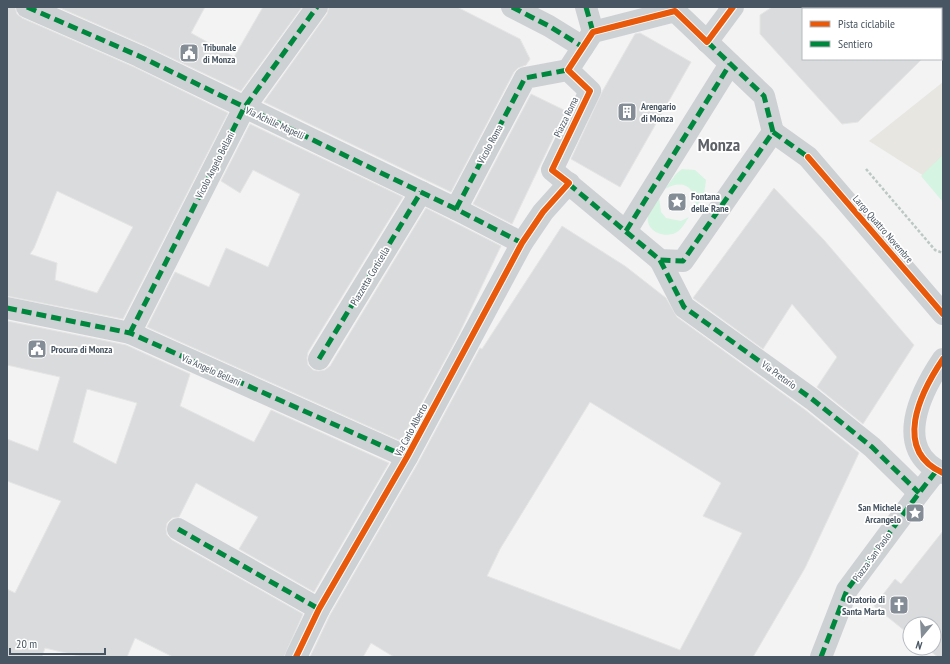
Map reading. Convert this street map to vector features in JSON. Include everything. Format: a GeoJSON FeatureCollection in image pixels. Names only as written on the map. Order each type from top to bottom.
{"type":"FeatureCollection","features":[{"type":"Feature","properties":{"kind":"street","name":"Via Achille Mapelli"},"geometry":{"type":"LineString","coordinates":[[27,7],[139,56],[456,209],[522,243]]}},
{"type":"Feature","properties":{"kind":"street","name":"Vicolo Angelo Bellani"},"geometry":{"type":"LineString","coordinates":[[130,333],[244,108],[317,7]]}},
{"type":"Feature","properties":{"kind":"street"},"geometry":{"type":"LineString","coordinates":[[512,7],[549,26],[588,40]]}},
{"type":"Feature","properties":{"kind":"street"},"geometry":{"type":"LineString","coordinates":[[586,7],[588,40]]}},
{"type":"Feature","properties":{"kind":"street"},"geometry":{"type":"LineString","coordinates":[[707,42],[733,7]]}},
{"type":"Feature","properties":{"kind":"street"},"geometry":{"type":"LineString","coordinates":[[568,70],[588,40],[675,9],[707,42],[764,96],[773,132],[683,262],[660,260]]}},
{"type":"Feature","properties":{"kind":"street"},"geometry":{"type":"LineString","coordinates":[[626,231],[730,64]]}},
{"type":"Feature","properties":{"kind":"street","name":"Vicolo Roma"},"geometry":{"type":"LineString","coordinates":[[456,209],[525,78],[568,70]]}},
{"type":"Feature","properties":{"kind":"street","name":"Piazza Roma"},"geometry":{"type":"LineString","coordinates":[[568,70],[590,91],[552,170],[660,260]]}},
{"type":"Feature","properties":{"kind":"street","name":"Largo Quattro Novembre"},"geometry":{"type":"LineString","coordinates":[[773,132],[808,156],[943,314]]}},
{"type":"Feature","properties":{"kind":"street","name":"Via Carlo Alberto"},"geometry":{"type":"LineString","coordinates":[[296,657],[319,609],[407,457],[522,243],[543,212],[569,183]]}},
{"type":"Feature","properties":{"kind":"street","name":"Piazzetta Corticella"},"geometry":{"type":"LineString","coordinates":[[319,359],[421,192]]}},
{"type":"Feature","properties":{"kind":"street","name":"Via Pretorio"},"geometry":{"type":"LineString","coordinates":[[660,260],[684,307],[812,399],[872,447],[931,480]]}},
{"type":"Feature","properties":{"kind":"street","name":"Via Angelo Bellani"},"geometry":{"type":"LineString","coordinates":[[7,308],[130,333],[407,457]]}},
{"type":"Feature","properties":{"kind":"street"},"geometry":{"type":"LineString","coordinates":[[931,480],[923,459],[916,448],[914,432],[916,416],[923,395],[933,374],[943,359]]}},
{"type":"Feature","properties":{"kind":"street","name":"Piazza San Paolo"},"geometry":{"type":"LineString","coordinates":[[821,657],[848,590],[931,480]]}},
{"type":"Feature","properties":{"kind":"street"},"geometry":{"type":"LineString","coordinates":[[178,529],[319,609]]}},
{"type":"Feature","properties":{"kind":"path"},"geometry":{"type":"LineString","coordinates":[[866,169],[935,250],[943,253]]}},
{"type":"Feature","properties":{"kind":"shaded area"},"geometry":{"type":"Polygon","coordinates":[[[943,82],[943,188],[869,141],[943,82]]]}},
{"type":"Feature","properties":{"kind":"green space"},"geometry":{"type":"Polygon","coordinates":[[[943,155],[943,202],[921,176],[943,155]]]}},
{"type":"Feature","properties":{"kind":"green space"},"geometry":{"type":"Polygon","coordinates":[[[682,169],[695,170],[706,180],[704,195],[696,207],[693,194],[687,186],[677,185],[665,189],[676,174],[682,169]]]}},
{"type":"Feature","properties":{"kind":"green space"},"geometry":{"type":"Polygon","coordinates":[[[659,197],[661,212],[666,218],[681,221],[689,217],[679,231],[667,235],[657,233],[650,226],[648,216],[659,197]]]}},
{"type":"Feature","properties":{"kind":"building"},"geometry":{"type":"Polygon","coordinates":[[[7,7],[15,7],[17,14],[22,18],[134,67],[228,113],[123,319],[7,296],[7,7]],[[57,191],[34,248],[30,254],[57,263],[55,280],[97,293],[133,227],[57,191]]]}},
{"type":"Feature","properties":{"kind":"building","name":"Tribunale di Monza"},"geometry":{"type":"Polygon","coordinates":[[[58,7],[205,7],[191,33],[234,57],[263,7],[302,7],[241,91],[144,45],[58,7]]]}},
{"type":"Feature","properties":{"kind":"building"},"geometry":{"type":"Polygon","coordinates":[[[329,7],[457,7],[520,39],[530,59],[526,65],[518,68],[514,72],[451,192],[264,102],[327,14],[329,7]]]}},
{"type":"Feature","properties":{"kind":"building"},"geometry":{"type":"Polygon","coordinates":[[[772,7],[803,7],[802,60],[921,60],[858,122],[842,124],[760,34],[760,15],[772,7]]]}},
{"type":"Feature","properties":{"kind":"building","name":"Arengario di Monza"},"geometry":{"type":"Polygon","coordinates":[[[640,33],[691,62],[620,187],[571,159],[602,92],[635,34],[640,33]]]}},
{"type":"Feature","properties":{"kind":"building"},"geometry":{"type":"Polygon","coordinates":[[[531,94],[566,111],[512,224],[473,204],[531,94]]]}},
{"type":"Feature","properties":{"kind":"building"},"geometry":{"type":"Polygon","coordinates":[[[250,124],[403,197],[308,352],[308,365],[313,370],[325,370],[330,366],[426,208],[501,246],[458,336],[401,441],[147,327],[175,272],[209,287],[226,248],[268,267],[300,194],[253,170],[240,193],[221,181],[250,124]]]}},
{"type":"Feature","properties":{"kind":"building"},"geometry":{"type":"Polygon","coordinates":[[[774,188],[824,240],[914,345],[863,424],[817,387],[837,357],[792,304],[763,349],[693,298],[774,188]]]}},
{"type":"Feature","properties":{"kind":"building"},"geometry":{"type":"Polygon","coordinates":[[[562,226],[625,266],[666,298],[677,317],[804,409],[859,453],[805,568],[753,657],[394,657],[371,643],[363,657],[310,657],[330,615],[418,463],[480,348],[482,349],[562,226]],[[590,402],[500,549],[487,576],[680,650],[742,533],[703,516],[721,483],[590,402]]]}},
{"type":"Feature","properties":{"kind":"building"},"geometry":{"type":"Polygon","coordinates":[[[7,321],[126,345],[190,374],[180,406],[254,442],[271,410],[389,463],[314,592],[239,549],[258,517],[196,483],[179,517],[172,518],[167,523],[167,535],[172,540],[303,614],[284,657],[173,657],[135,638],[127,657],[83,657],[45,648],[42,657],[7,657],[7,589],[15,593],[61,501],[7,481],[7,439],[38,451],[60,377],[7,365],[7,321]],[[87,389],[73,442],[116,464],[137,403],[87,389]]]}},
{"type":"Feature","properties":{"kind":"building"},"geometry":{"type":"Polygon","coordinates":[[[943,531],[943,657],[937,656],[942,656],[942,616],[902,616],[902,629],[874,606],[895,579],[901,584],[943,531]]]}},
{"type":"Feature","properties":{"kind":"marked path"},"geometry":{"type":"LineString","coordinates":[[27,7],[139,56],[456,209],[522,243]]}},
{"type":"Feature","properties":{"kind":"marked path"},"geometry":{"type":"LineString","coordinates":[[130,333],[244,108],[317,7]]}},
{"type":"Feature","properties":{"kind":"marked path"},"geometry":{"type":"LineString","coordinates":[[512,7],[549,26],[583,47]]}},
{"type":"Feature","properties":{"kind":"marked path"},"geometry":{"type":"LineString","coordinates":[[586,7],[593,32]]}},
{"type":"Feature","properties":{"kind":"marked path"},"geometry":{"type":"LineString","coordinates":[[675,11],[764,96],[773,132],[683,261],[660,260],[552,170],[590,91],[568,70],[593,32],[675,11]]}},
{"type":"Feature","properties":{"kind":"marked path"},"geometry":{"type":"LineString","coordinates":[[626,231],[730,64]]}},
{"type":"Feature","properties":{"kind":"marked path"},"geometry":{"type":"LineString","coordinates":[[456,209],[525,78],[568,70]]}},
{"type":"Feature","properties":{"kind":"marked path"},"geometry":{"type":"LineString","coordinates":[[773,132],[808,157]]}},
{"type":"Feature","properties":{"kind":"marked path"},"geometry":{"type":"LineString","coordinates":[[319,359],[421,192]]}},
{"type":"Feature","properties":{"kind":"marked path"},"geometry":{"type":"LineString","coordinates":[[660,260],[684,307],[812,399],[872,447],[919,493]]}},
{"type":"Feature","properties":{"kind":"marked path"},"geometry":{"type":"LineString","coordinates":[[7,308],[130,333],[407,457]]}},
{"type":"Feature","properties":{"kind":"marked path"},"geometry":{"type":"LineString","coordinates":[[821,657],[847,590],[937,470]]}},
{"type":"Feature","properties":{"kind":"marked path"},"geometry":{"type":"LineString","coordinates":[[178,529],[319,609]]}},
{"type":"Feature","properties":{"kind":"cycle path"},"geometry":{"type":"LineString","coordinates":[[296,657],[319,609],[407,457],[522,243],[543,212],[569,183],[552,170],[590,91],[568,70],[593,32],[675,11],[707,42],[733,7]]}},
{"type":"Feature","properties":{"kind":"cycle path"},"geometry":{"type":"LineString","coordinates":[[808,157],[943,314]]}},
{"type":"Feature","properties":{"kind":"cycle path"},"geometry":{"type":"LineString","coordinates":[[943,359],[926,388],[919,404],[915,420],[915,436],[918,450],[927,463],[943,473]]}},
{"type":"Feature","properties":{"kind":"place","name":"Tribunale di Monza"},"geometry":{"type":"Point","coordinates":[189,53]}},
{"type":"Feature","properties":{"kind":"place","name":"Arengario di Monza"},"geometry":{"type":"Point","coordinates":[627,112]}},
{"type":"Feature","properties":{"kind":"place","name":"Fontana delle Rane"},"geometry":{"type":"Point","coordinates":[677,202]}},
{"type":"Feature","properties":{"kind":"place","name":"Procura di Monza"},"geometry":{"type":"Point","coordinates":[37,349]}},
{"type":"Feature","properties":{"kind":"place","name":"San Michele Arcangelo"},"geometry":{"type":"Point","coordinates":[915,513]}},
{"type":"Feature","properties":{"kind":"place","name":"Oratorio di Santa Marta"},"geometry":{"type":"Point","coordinates":[899,605]}},
{"type":"Feature","properties":{"kind":"district","name":"Monza"},"geometry":{"type":"Point","coordinates":[719,144]}}]}
